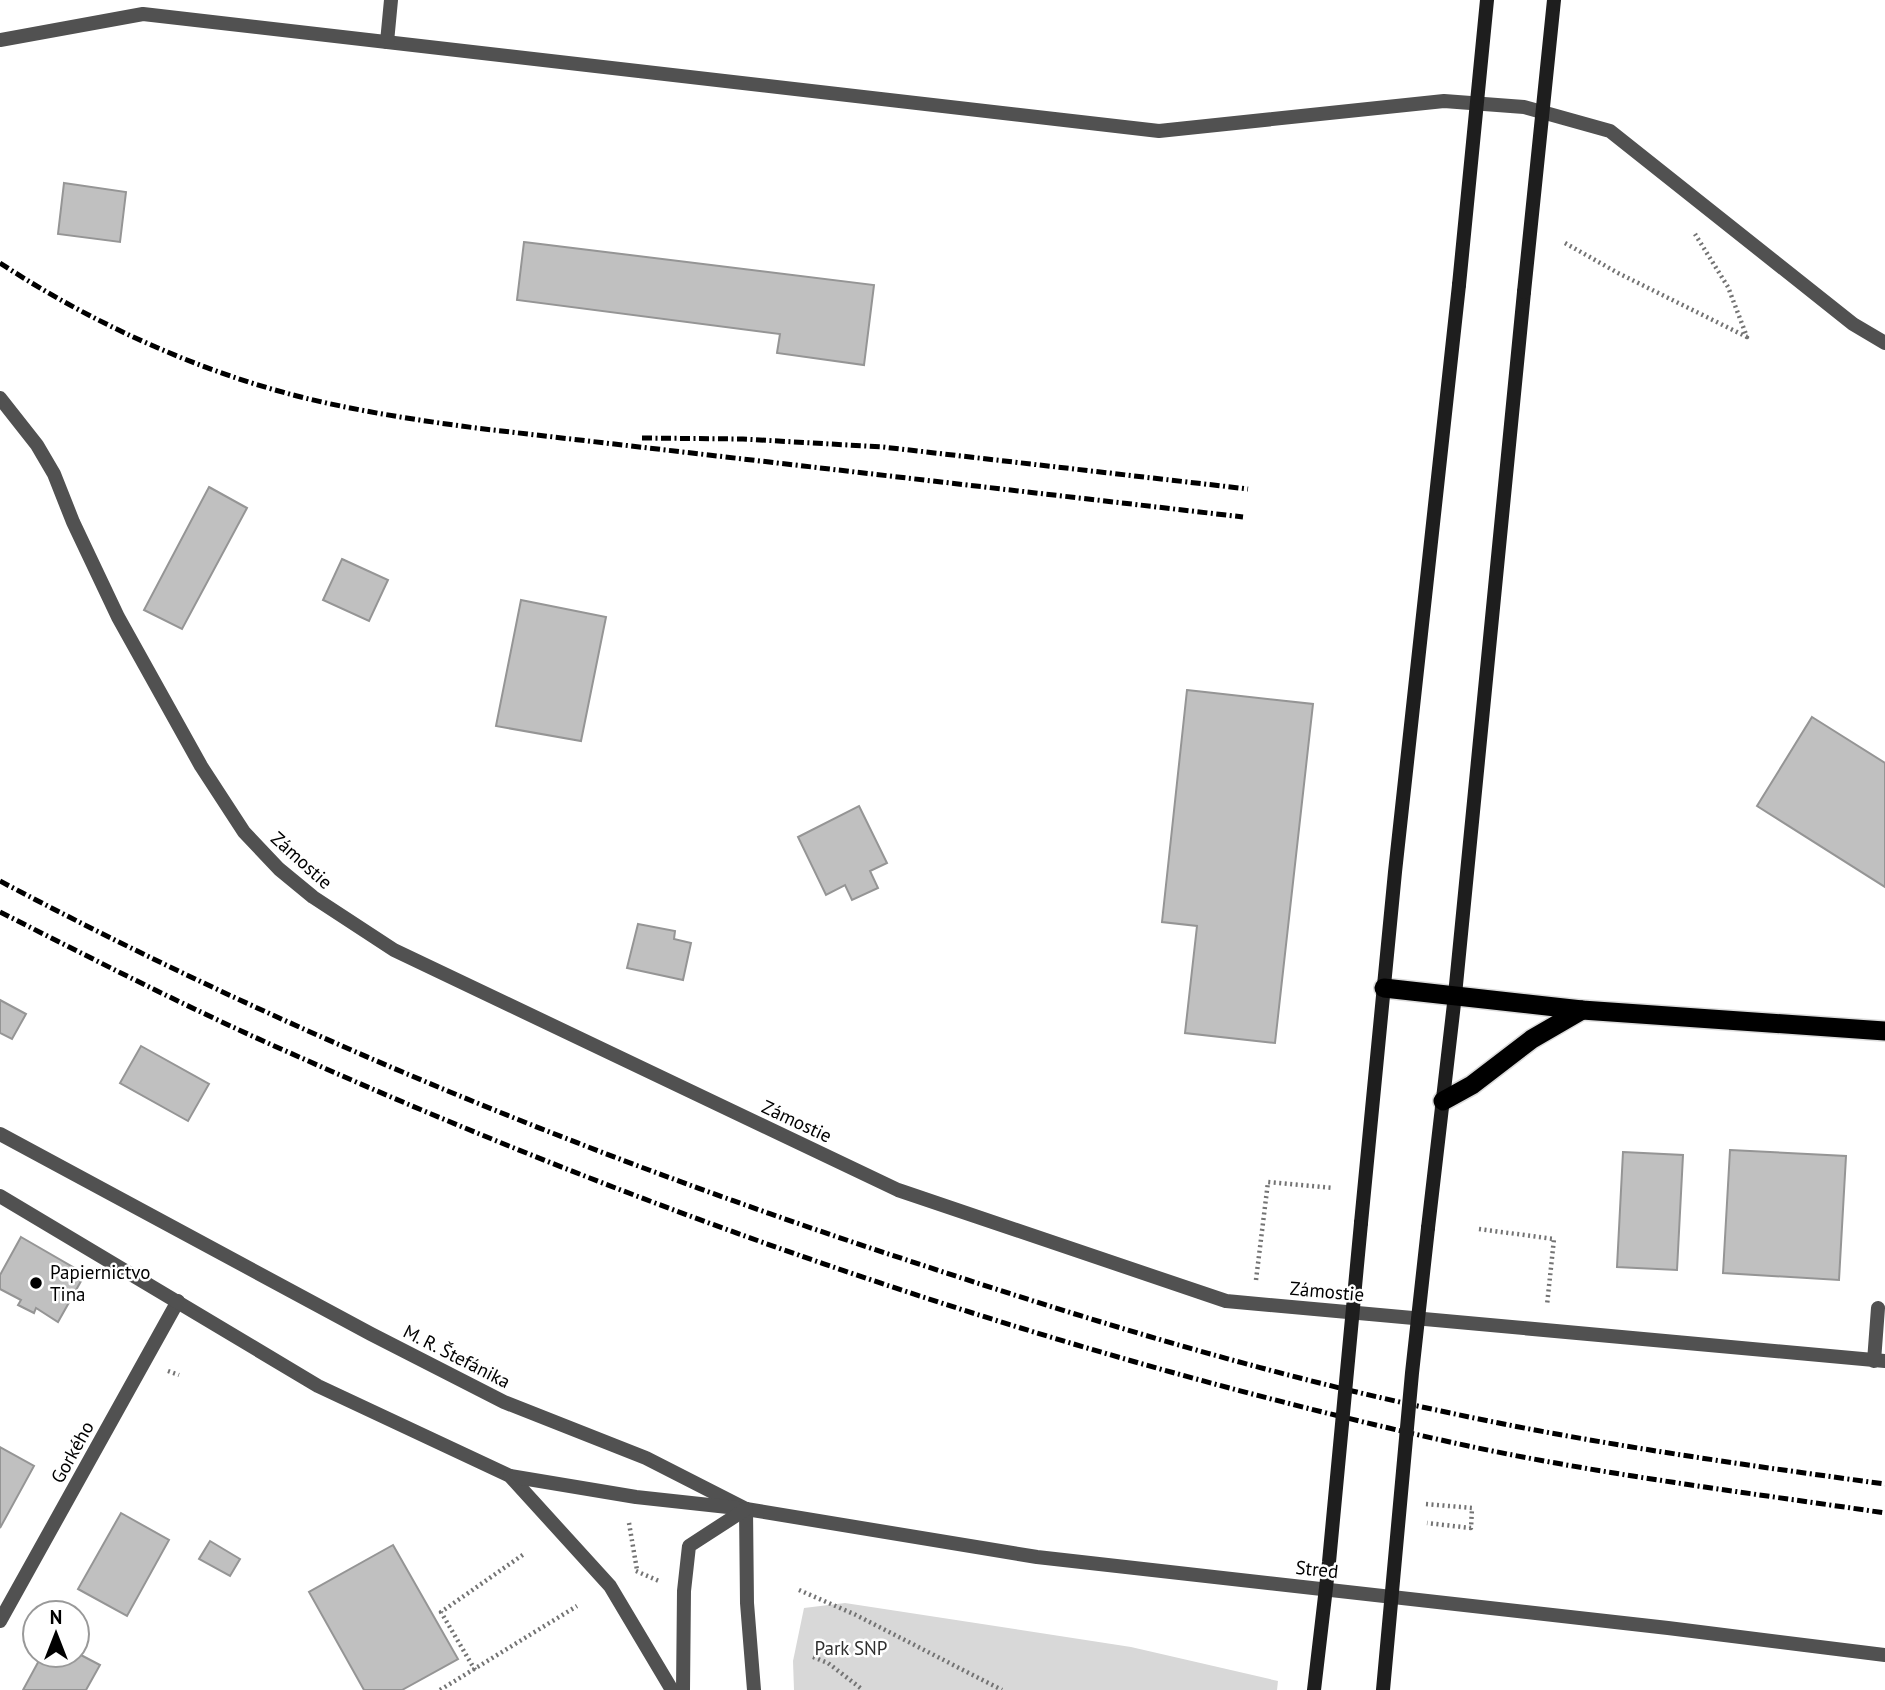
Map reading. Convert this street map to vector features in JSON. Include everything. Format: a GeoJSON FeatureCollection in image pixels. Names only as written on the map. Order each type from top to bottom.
{"type":"FeatureCollection","features":[{"type":"Feature","properties":{"kind":"highway"},"geometry":{"type":"LineString","coordinates":[[1384,988],[1582,1010],[1885,1031]]}},
{"type":"Feature","properties":{"kind":"highway"},"geometry":{"type":"LineString","coordinates":[[1443,1101],[1472,1086],[1532,1040],[1582,1010]]}},
{"type":"Feature","properties":{"kind":"main road"},"geometry":{"type":"LineString","coordinates":[[1314,1690],[1487,0]]}},
{"type":"Feature","properties":{"kind":"main road"},"geometry":{"type":"LineString","coordinates":[[1383,1690],[1411,1387],[1455,995],[1554,0]]}},
{"type":"Feature","properties":{"kind":"street"},"geometry":{"type":"LineString","coordinates":[[387,42],[391,0]]}},
{"type":"Feature","properties":{"kind":"street"},"geometry":{"type":"LineString","coordinates":[[0,40],[143,14],[1159,131],[1444,102],[1524,107],[1610,131],[1853,324],[1885,343]]}},
{"type":"Feature","properties":{"kind":"street","name":"Zámostie"},"geometry":{"type":"LineString","coordinates":[[0,398],[37,445],[54,474],[73,522],[118,617],[201,766],[244,832],[279,869],[313,897],[394,950],[898,1190],[1226,1301],[1880,1361]]}},
{"type":"Feature","properties":{"kind":"street","name":"M. R. Štefánika"},"geometry":{"type":"LineString","coordinates":[[0,1134],[371,1334],[504,1402],[646,1458],[746,1509]]}},
{"type":"Feature","properties":{"kind":"street"},"geometry":{"type":"LineString","coordinates":[[0,1196],[318,1386],[510,1476],[636,1497],[746,1509]]}},
{"type":"Feature","properties":{"kind":"street","name":"Gorkého"},"geometry":{"type":"LineString","coordinates":[[0,1621],[178,1301]]}},
{"type":"Feature","properties":{"kind":"street"},"geometry":{"type":"LineString","coordinates":[[1878,1308],[1880,1361]]}},
{"type":"Feature","properties":{"kind":"street"},"geometry":{"type":"LineString","coordinates":[[510,1476],[610,1586],[673,1690]]}},
{"type":"Feature","properties":{"kind":"street"},"geometry":{"type":"LineString","coordinates":[[683,1690],[684,1591],[689,1546],[746,1509]]}},
{"type":"Feature","properties":{"kind":"street"},"geometry":{"type":"LineString","coordinates":[[746,1509],[747,1603],[754,1690]]}},
{"type":"Feature","properties":{"kind":"street","name":"Stred"},"geometry":{"type":"LineString","coordinates":[[746,1509],[1037,1557],[1885,1655]]}},
{"type":"Feature","properties":{"kind":"path"},"geometry":{"type":"LineString","coordinates":[[1565,243],[1618,273],[1747,337],[1728,287],[1687,221],[1684,189]]}},
{"type":"Feature","properties":{"kind":"path"},"geometry":{"type":"LineString","coordinates":[[1256,1280],[1268,1182],[1333,1188]]}},
{"type":"Feature","properties":{"kind":"path"},"geometry":{"type":"LineString","coordinates":[[1479,1229],[1554,1239],[1546,1307]]}},
{"type":"Feature","properties":{"kind":"path"},"geometry":{"type":"LineString","coordinates":[[1413,1503],[1472,1508],[1471,1528],[1427,1523]]}},
{"type":"Feature","properties":{"kind":"path"},"geometry":{"type":"LineString","coordinates":[[629,1523],[637,1570]]}},
{"type":"Feature","properties":{"kind":"path"},"geometry":{"type":"LineString","coordinates":[[475,1670],[441,1612],[524,1553]]}},
{"type":"Feature","properties":{"kind":"path"},"geometry":{"type":"LineString","coordinates":[[625,1577],[637,1570]]}},
{"type":"Feature","properties":{"kind":"path"},"geometry":{"type":"LineString","coordinates":[[637,1570],[663,1583]]}},
{"type":"Feature","properties":{"kind":"path"},"geometry":{"type":"LineString","coordinates":[[799,1590],[856,1615],[1002,1690]]}},
{"type":"Feature","properties":{"kind":"path"},"geometry":{"type":"LineString","coordinates":[[440,1690],[577,1606]]}},
{"type":"Feature","properties":{"kind":"path"},"geometry":{"type":"LineString","coordinates":[[813,1657],[828,1663],[863,1690]]}},
{"type":"Feature","properties":{"kind":"green space","name":"Park SNP"},"geometry":{"type":"Polygon","coordinates":[[[845,1603],[1131,1647],[1278,1681],[1277,1690],[794,1690],[793,1661],[804,1608],[845,1603]]]}},
{"type":"Feature","properties":{"kind":"building"},"geometry":{"type":"Polygon","coordinates":[[[64,183],[126,192],[120,242],[58,234],[64,183]]]}},
{"type":"Feature","properties":{"kind":"building"},"geometry":{"type":"Polygon","coordinates":[[[524,242],[874,285],[864,365],[777,353],[780,334],[517,300],[524,242]]]}},
{"type":"Feature","properties":{"kind":"building"},"geometry":{"type":"Polygon","coordinates":[[[209,487],[247,508],[182,629],[144,610],[209,487]]]}},
{"type":"Feature","properties":{"kind":"building"},"geometry":{"type":"Polygon","coordinates":[[[342,559],[388,580],[369,621],[323,600],[342,559]]]}},
{"type":"Feature","properties":{"kind":"building"},"geometry":{"type":"Polygon","coordinates":[[[521,600],[606,617],[581,741],[496,726],[521,600]]]}},
{"type":"Feature","properties":{"kind":"building"},"geometry":{"type":"Polygon","coordinates":[[[1187,690],[1313,704],[1275,1043],[1185,1033],[1197,926],[1162,922],[1187,690]]]}},
{"type":"Feature","properties":{"kind":"building"},"geometry":{"type":"Polygon","coordinates":[[[1812,717],[1885,763],[1885,887],[1757,806],[1812,717]]]}},
{"type":"Feature","properties":{"kind":"building"},"geometry":{"type":"Polygon","coordinates":[[[859,806],[887,863],[870,871],[878,888],[852,900],[845,885],[826,895],[798,837],[859,806]]]}},
{"type":"Feature","properties":{"kind":"building"},"geometry":{"type":"Polygon","coordinates":[[[638,924],[675,931],[674,939],[691,943],[683,980],[627,968],[638,924]]]}},
{"type":"Feature","properties":{"kind":"building"},"geometry":{"type":"Polygon","coordinates":[[[0,1000],[26,1014],[12,1039],[0,1033],[0,1000]]]}},
{"type":"Feature","properties":{"kind":"building"},"geometry":{"type":"Polygon","coordinates":[[[141,1046],[209,1084],[188,1121],[120,1083],[141,1046]]]}},
{"type":"Feature","properties":{"kind":"building"},"geometry":{"type":"Polygon","coordinates":[[[1730,1150],[1846,1156],[1839,1280],[1723,1273],[1730,1150]]]}},
{"type":"Feature","properties":{"kind":"building"},"geometry":{"type":"Polygon","coordinates":[[[1623,1152],[1683,1155],[1677,1270],[1617,1267],[1623,1152]]]}},
{"type":"Feature","properties":{"kind":"building"},"geometry":{"type":"Polygon","coordinates":[[[21,1237],[85,1274],[58,1322],[36,1308],[34,1313],[18,1305],[21,1300],[0,1289],[0,1275],[21,1237]]]}},
{"type":"Feature","properties":{"kind":"building"},"geometry":{"type":"Polygon","coordinates":[[[0,1447],[34,1466],[0,1528],[0,1447]]]}},
{"type":"Feature","properties":{"kind":"building"},"geometry":{"type":"Polygon","coordinates":[[[121,1513],[169,1540],[127,1616],[78,1589],[121,1513]]]}},
{"type":"Feature","properties":{"kind":"building"},"geometry":{"type":"Polygon","coordinates":[[[210,1541],[240,1559],[230,1576],[199,1559],[210,1541]]]}},
{"type":"Feature","properties":{"kind":"building"},"geometry":{"type":"Polygon","coordinates":[[[393,1545],[458,1659],[402,1690],[364,1690],[309,1592],[393,1545]]]}},
{"type":"Feature","properties":{"kind":"building"},"geometry":{"type":"Polygon","coordinates":[[[91,1660],[100,1665],[86,1690],[23,1690],[34,1669],[91,1669],[91,1660]]]}},
{"type":"Feature","properties":{"kind":"railway"},"geometry":{"type":"LineString","coordinates":[[0,263],[34,285],[106,324],[181,358],[258,385],[341,406],[476,428],[1243,517]]}},
{"type":"Feature","properties":{"kind":"railway"},"geometry":{"type":"LineString","coordinates":[[642,438],[743,439],[883,447],[1248,489]]}},
{"type":"Feature","properties":{"kind":"railway"},"geometry":{"type":"LineString","coordinates":[[0,881],[224,992],[452,1093],[686,1183],[986,1286],[1244,1363],[1441,1411],[1607,1443],[1885,1484]]}},
{"type":"Feature","properties":{"kind":"railway"},"geometry":{"type":"LineString","coordinates":[[0,912],[215,1019],[427,1112],[711,1224],[1001,1322],[1294,1405],[1496,1452],[1607,1472],[1885,1513]]}},
{"type":"Feature","properties":{"kind":"place","name":"Papiernictvo Tina"},"geometry":{"type":"Point","coordinates":[36,1283]}}]}
